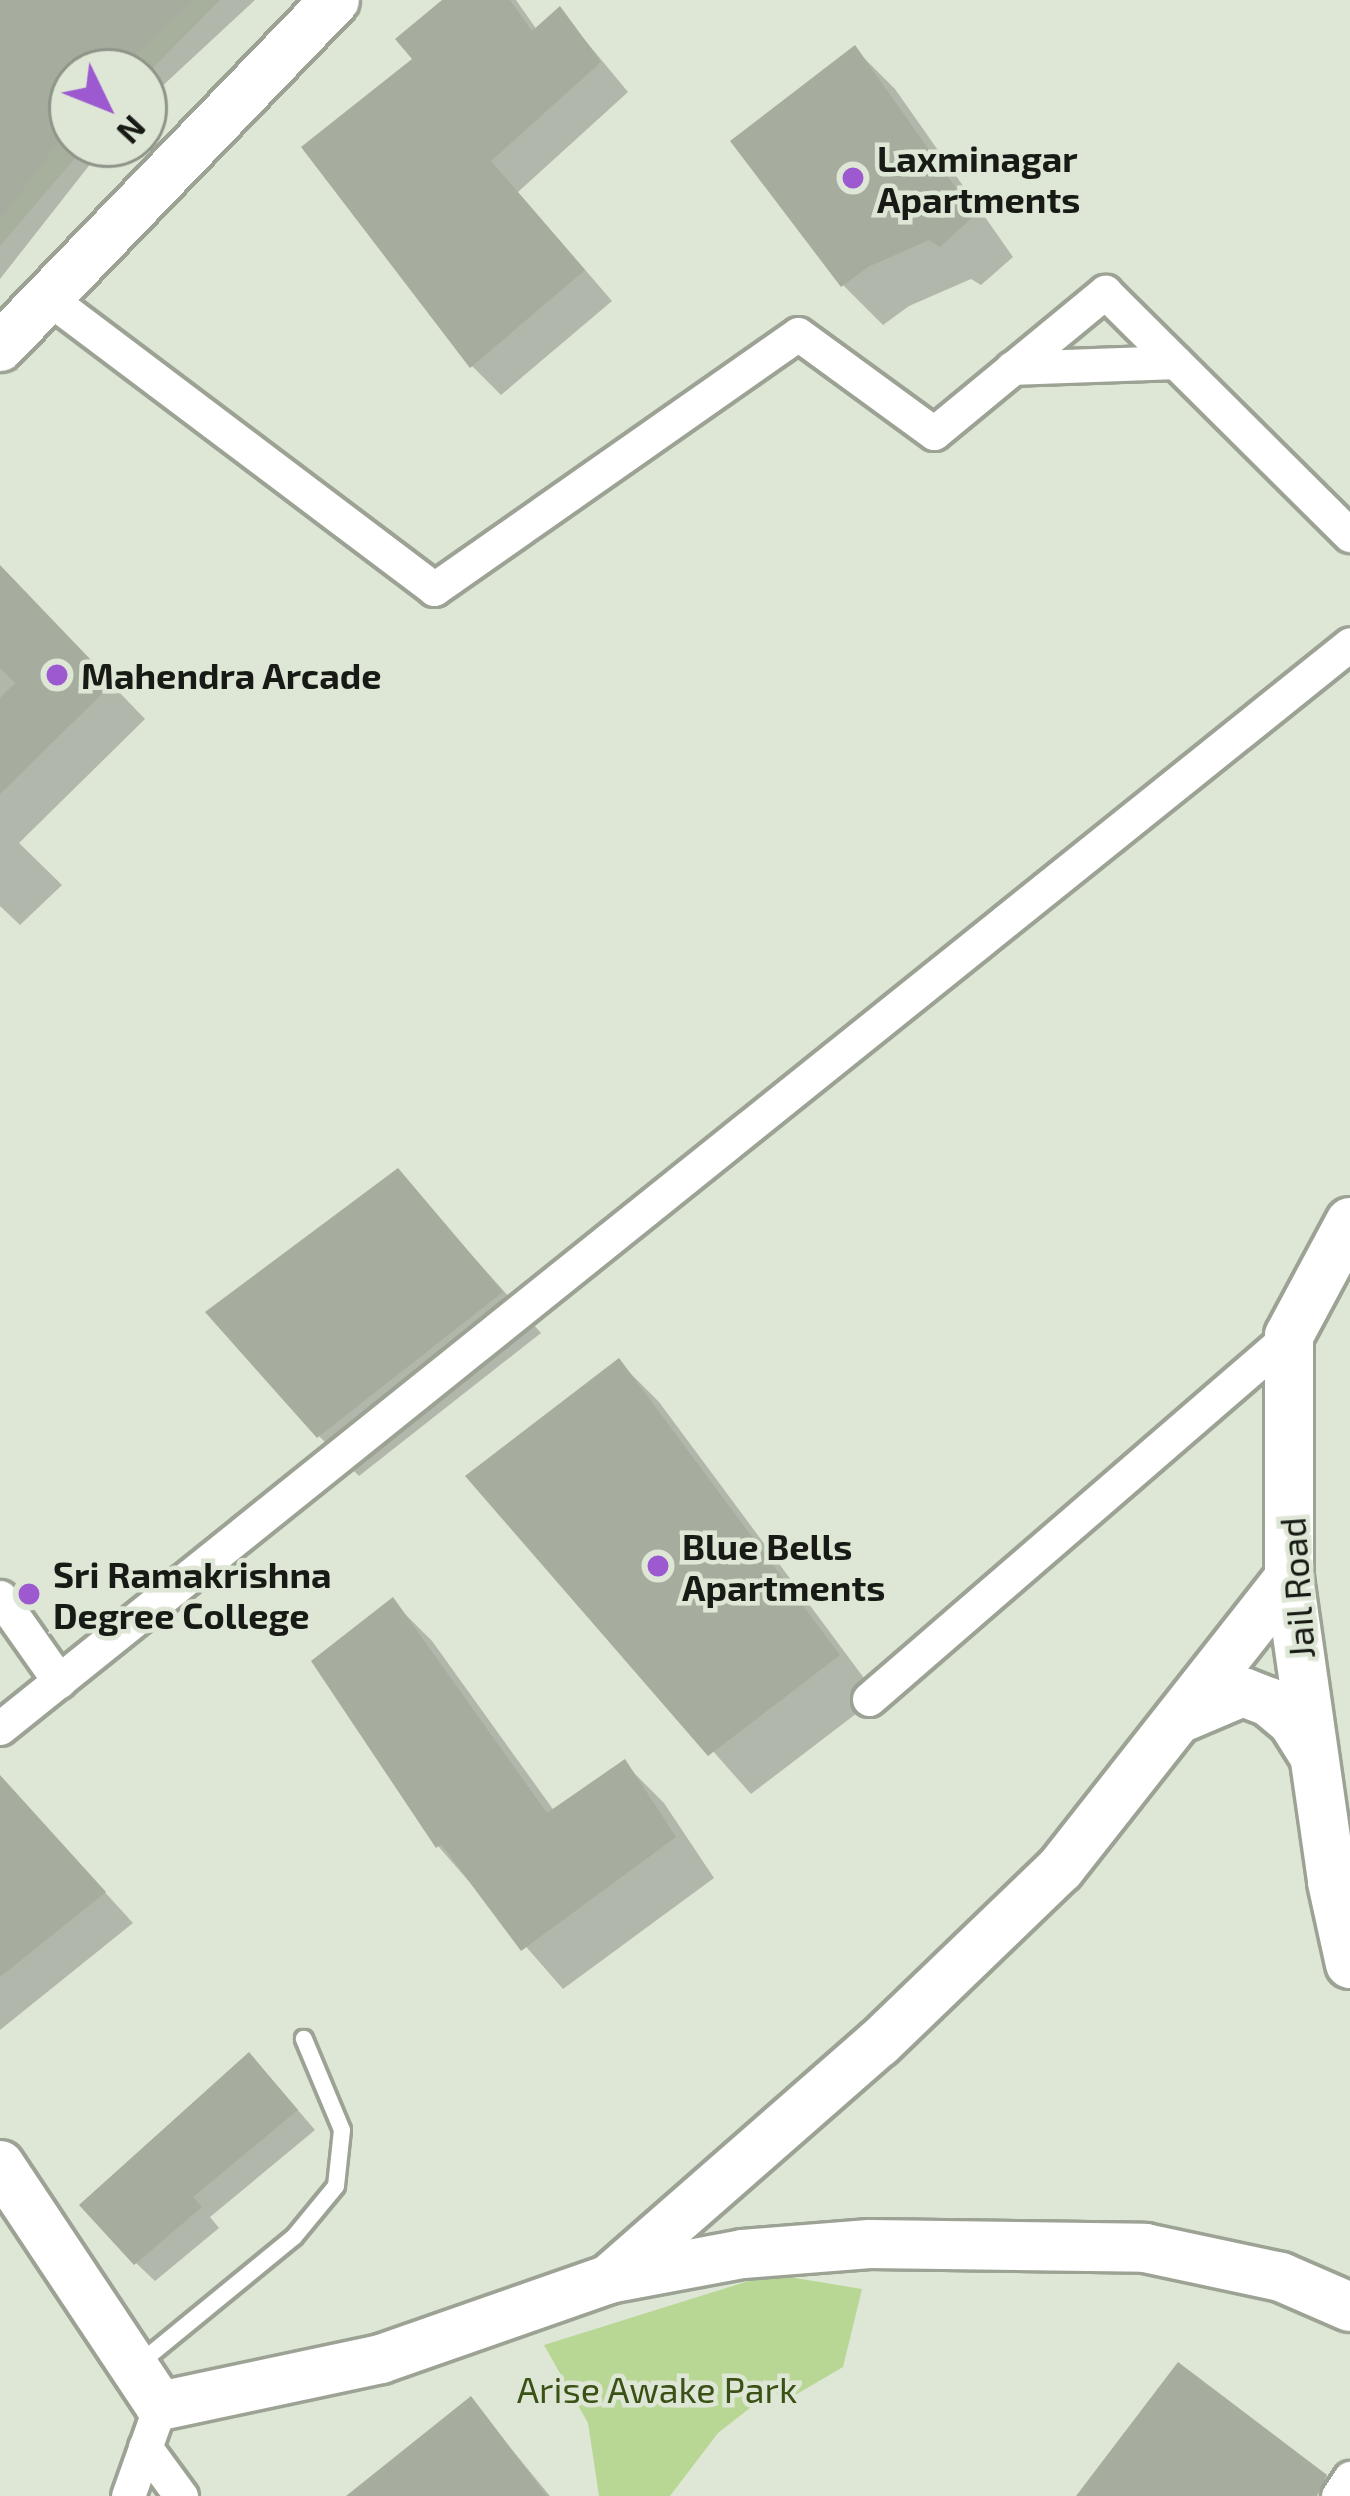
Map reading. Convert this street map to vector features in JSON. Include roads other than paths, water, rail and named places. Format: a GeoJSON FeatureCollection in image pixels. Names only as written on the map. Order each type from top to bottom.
{"type":"FeatureCollection","features":[{"type":"Feature","properties":{"kind":"street"},"geometry":{"type":"LineString","coordinates":[[0,347],[335,0]]}},
{"type":"Feature","properties":{"kind":"street"},"geometry":{"type":"LineString","coordinates":[[47,298],[434,589],[798,334],[934,433],[1105,292],[1350,535]]}},
{"type":"Feature","properties":{"kind":"street"},"geometry":{"type":"LineString","coordinates":[[1012,368],[1175,362]]}},
{"type":"Feature","properties":{"kind":"street"},"geometry":{"type":"LineString","coordinates":[[0,1728],[1350,644]]}},
{"type":"Feature","properties":{"kind":"street","name":"Jail Road"},"geometry":{"type":"LineString","coordinates":[[1350,1222],[1289,1336],[1289,1578],[1312,1754],[1341,1888],[1350,1964]]}},
{"type":"Feature","properties":{"kind":"street"},"geometry":{"type":"LineString","coordinates":[[869,1699],[1289,1336]]}},
{"type":"Feature","properties":{"kind":"street"},"geometry":{"type":"LineString","coordinates":[[609,2279],[879,2043],[1060,1869],[1289,1578]]}},
{"type":"Feature","properties":{"kind":"street"},"geometry":{"type":"LineString","coordinates":[[0,1597],[59,1681]]}},
{"type":"Feature","properties":{"kind":"street"},"geometry":{"type":"LineString","coordinates":[[1174,1722],[1243,1692],[1269,1702],[1292,1721],[1312,1754]]}},
{"type":"Feature","properties":{"kind":"street"},"geometry":{"type":"LineString","coordinates":[[0,2165],[147,2407],[181,2496]]}},
{"type":"Feature","properties":{"kind":"street"},"geometry":{"type":"LineString","coordinates":[[147,2407],[381,2359],[609,2279],[742,2254],[870,2244],[1145,2248],[1281,2277],[1350,2307]]}},
{"type":"Feature","properties":{"kind":"street"},"geometry":{"type":"LineString","coordinates":[[128,2496],[147,2407]]}},
{"type":"Feature","properties":{"kind":"street"},"geometry":{"type":"LineString","coordinates":[[1338,2496],[1350,2478]]}},
{"type":"Feature","properties":{"kind":"lane"},"geometry":{"type":"LineString","coordinates":[[147,2407],[336,2186],[342,2130],[304,2039]]}},
{"type":"Feature","properties":{"kind":"place","name":"Laxminagar Apartments"},"geometry":{"type":"Point","coordinates":[853,178]}},
{"type":"Feature","properties":{"kind":"place","name":"Mahendra Arcade"},"geometry":{"type":"Point","coordinates":[57,675]}},
{"type":"Feature","properties":{"kind":"place","name":"Blue Bells Apartments"},"geometry":{"type":"Point","coordinates":[658,1566]}},
{"type":"Feature","properties":{"kind":"place","name":"Sri Ramakrishna Degree College"},"geometry":{"type":"Point","coordinates":[29,1594]}},
{"type":"Feature","properties":{"kind":"park label","name":"Arise Awake Park"},"geometry":{"type":"Point","coordinates":[657,2389]}}]}
